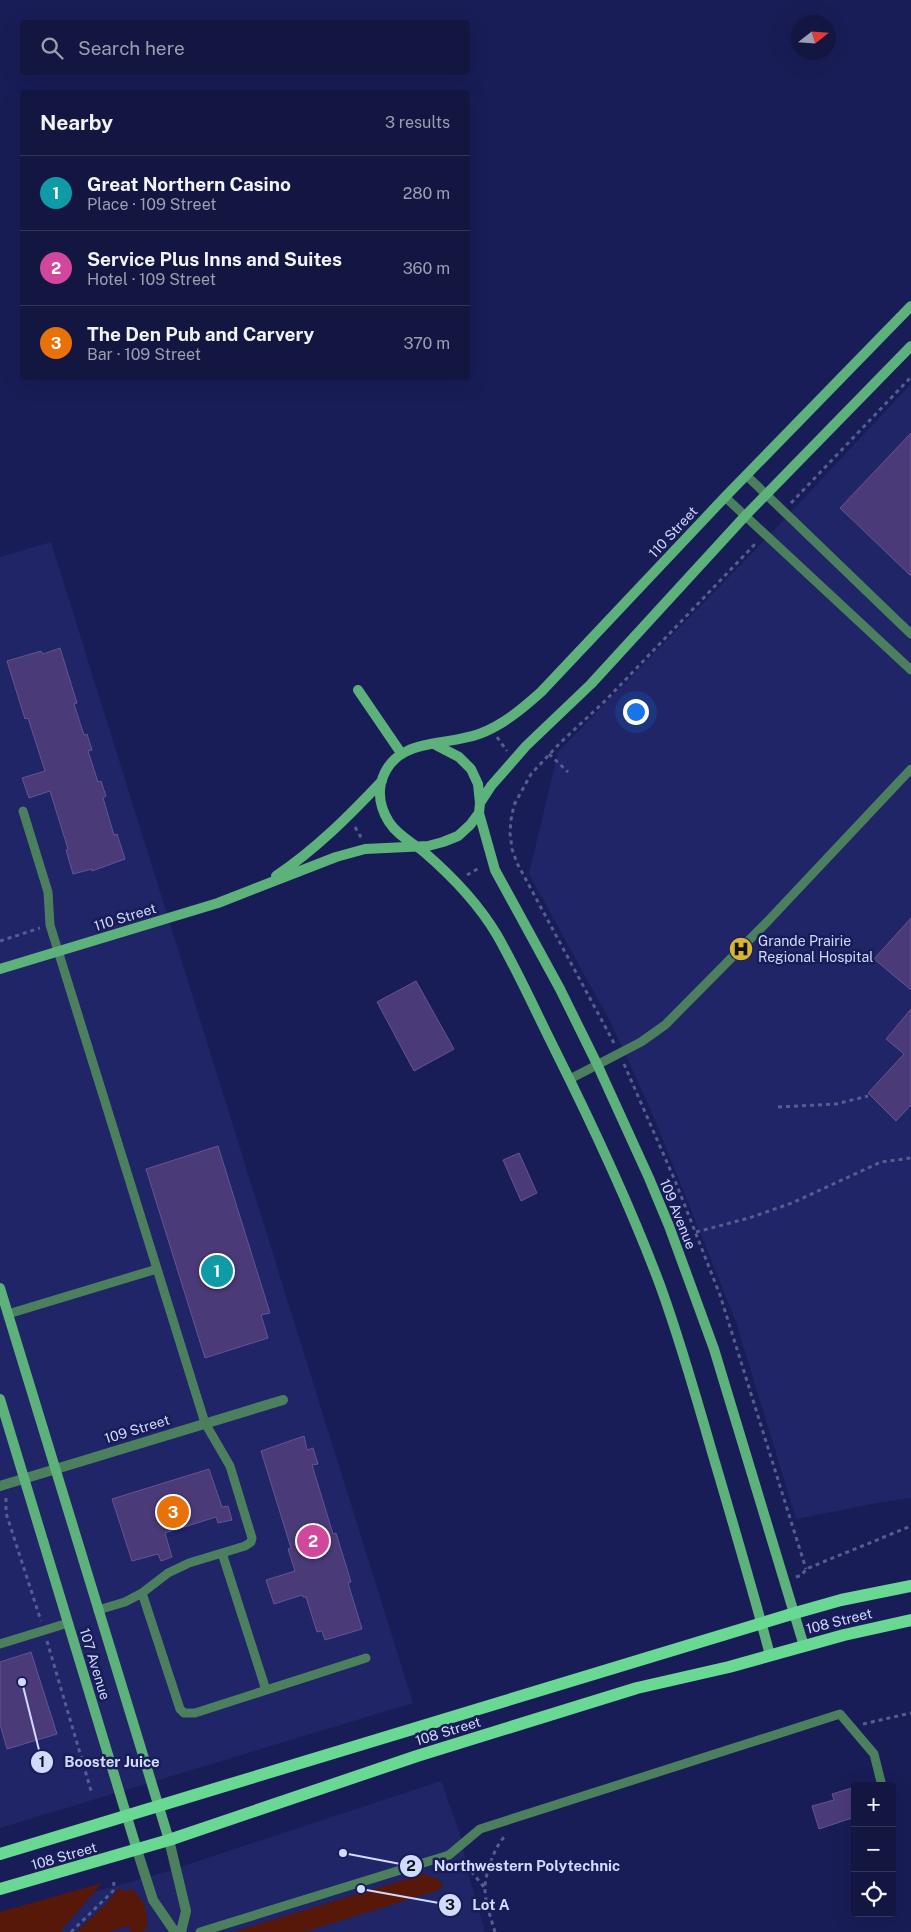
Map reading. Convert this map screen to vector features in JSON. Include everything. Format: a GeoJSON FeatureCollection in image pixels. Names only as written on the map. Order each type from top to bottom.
{"type":"FeatureCollection","features":[{"type":"Feature","properties":{"kind":"main road","name":"108 Street"},"geometry":{"type":"LineString","coordinates":[[0,1854],[795,1613],[841,1600],[911,1586]]}},
{"type":"Feature","properties":{"kind":"main road","name":"108 Street"},"geometry":{"type":"LineString","coordinates":[[0,1889],[169,1840],[426,1753],[637,1688],[729,1667],[804,1646],[911,1620]]}},
{"type":"Feature","properties":{"kind":"street","name":"110 Street"},"geometry":{"type":"LineString","coordinates":[[434,744],[480,734],[508,720],[541,692],[725,496],[911,306]]}},
{"type":"Feature","properties":{"kind":"street"},"geometry":{"type":"LineString","coordinates":[[417,846],[443,842],[458,836],[470,824],[491,786],[510,764],[544,728],[591,684],[766,494],[911,346]]}},
{"type":"Feature","properties":{"kind":"street"},"geometry":{"type":"LineString","coordinates":[[358,690],[401,753]]}},
{"type":"Feature","properties":{"kind":"street"},"geometry":{"type":"LineString","coordinates":[[480,808],[478,784],[471,769],[459,757],[434,744],[414,747],[401,753],[386,771],[382,781],[380,795],[382,808],[388,821],[396,831],[417,846],[456,881],[473,900],[497,936],[570,1078],[621,1190],[659,1283],[682,1348],[770,1655]]}},
{"type":"Feature","properties":{"kind":"street","name":"110 Street"},"geometry":{"type":"LineString","coordinates":[[257,889],[302,858],[348,817],[382,781]]}},
{"type":"Feature","properties":{"kind":"street","name":"109 Avenue"},"geometry":{"type":"LineString","coordinates":[[480,808],[492,860],[503,887],[560,989],[597,1064],[649,1178],[692,1286],[714,1349],[804,1646]]}},
{"type":"Feature","properties":{"kind":"street","name":"110 Street"},"geometry":{"type":"LineString","coordinates":[[0,969],[218,903],[336,857],[365,849],[417,846]]}},
{"type":"Feature","properties":{"kind":"street","name":"107 Avenue"},"geometry":{"type":"LineString","coordinates":[[0,1288],[169,1840]]}},
{"type":"Feature","properties":{"kind":"street","name":"107 Avenue"},"geometry":{"type":"LineString","coordinates":[[0,1399],[153,1900],[175,1932]]}},
{"type":"Feature","properties":{"kind":"street","name":"109 Street"},"geometry":{"type":"LineString","coordinates":[[0,1486],[283,1400]]}},
{"type":"Feature","properties":{"kind":"street"},"geometry":{"type":"LineString","coordinates":[[169,1840],[186,1911],[181,1932]]}},
{"type":"Feature","properties":{"kind":"lane"},"geometry":{"type":"LineString","coordinates":[[746,475],[911,634]]}},
{"type":"Feature","properties":{"kind":"lane"},"geometry":{"type":"LineString","coordinates":[[725,496],[911,670]]}},
{"type":"Feature","properties":{"kind":"lane"},"geometry":{"type":"LineString","coordinates":[[570,1078],[653,1035],[665,1025],[767,922],[911,769]]}},
{"type":"Feature","properties":{"kind":"lane"},"geometry":{"type":"LineString","coordinates":[[23,811],[48,892],[50,925],[205,1423],[230,1466],[252,1538],[251,1542],[245,1546],[189,1562],[168,1573],[125,1602],[98,1610]]}},
{"type":"Feature","properties":{"kind":"lane"},"geometry":{"type":"LineString","coordinates":[[8,1314],[157,1269]]}},
{"type":"Feature","properties":{"kind":"lane"},"geometry":{"type":"LineString","coordinates":[[222,1553],[266,1690]]}},
{"type":"Feature","properties":{"kind":"lane"},"geometry":{"type":"LineString","coordinates":[[142,1592],[180,1709],[184,1713],[195,1713],[366,1658]]}},
{"type":"Feature","properties":{"kind":"lane"},"geometry":{"type":"LineString","coordinates":[[0,1644],[68,1623]]}},
{"type":"Feature","properties":{"kind":"lane"},"geometry":{"type":"LineString","coordinates":[[200,1932],[449,1855],[480,1829],[840,1714],[874,1754],[881,1782]]}},
{"type":"Feature","properties":{"kind":"path"},"geometry":{"type":"LineString","coordinates":[[783,511],[911,376]]}},
{"type":"Feature","properties":{"kind":"path"},"geometry":{"type":"LineString","coordinates":[[764,533],[607,700],[531,774],[514,805],[510,833],[512,849],[523,877],[619,1053],[696,1232],[731,1325],[806,1569]]}},
{"type":"Feature","properties":{"kind":"path"},"geometry":{"type":"LineString","coordinates":[[550,754],[568,772]]}},
{"type":"Feature","properties":{"kind":"path"},"geometry":{"type":"LineString","coordinates":[[352,822],[364,842]]}},
{"type":"Feature","properties":{"kind":"path"},"geometry":{"type":"LineString","coordinates":[[456,881],[512,849]]}},
{"type":"Feature","properties":{"kind":"path"},"geometry":{"type":"LineString","coordinates":[[0,941],[50,925]]}},
{"type":"Feature","properties":{"kind":"path"},"geometry":{"type":"LineString","coordinates":[[778,1107],[836,1104],[868,1096]]}},
{"type":"Feature","properties":{"kind":"path"},"geometry":{"type":"LineString","coordinates":[[696,1232],[726,1225],[792,1203],[881,1162],[911,1158]]}},
{"type":"Feature","properties":{"kind":"path"},"geometry":{"type":"LineString","coordinates":[[802,1575],[806,1569],[911,1526]]}},
{"type":"Feature","properties":{"kind":"path"},"geometry":{"type":"LineString","coordinates":[[850,1726],[911,1713]]}},
{"type":"Feature","properties":{"kind":"path"},"geometry":{"type":"LineString","coordinates":[[484,1887],[496,1849],[504,1837],[512,1832]]}},
{"type":"Feature","properties":{"kind":"path"},"geometry":{"type":"LineString","coordinates":[[454,1851],[484,1887],[495,1932]]}},
{"type":"Feature","properties":{"kind":"path"},"geometry":{"type":"LineString","coordinates":[[71,1932],[112,1891],[114,1882]]}},
{"type":"Feature","properties":{"kind":"shaded area","name":"Grande Prairie Regional Hospital"},"geometry":{"type":"Polygon","coordinates":[[[911,384],[911,1498],[796,1519],[736,1322],[652,1113],[612,1025],[529,874],[558,752],[761,544],[911,384]]]}},
{"type":"Feature","properties":{"kind":"shaded area"},"geometry":{"type":"Polygon","coordinates":[[[51,542],[413,1703],[0,1828],[0,557],[51,542]]]}},
{"type":"Feature","properties":{"kind":"shaded area"},"geometry":{"type":"Polygon","coordinates":[[[441,1781],[460,1834],[469,1876],[485,1932],[0,1932],[0,1918],[162,1873],[441,1781]]]}},
{"type":"Feature","properties":{"kind":"shaded area"},"geometry":{"type":"Polygon","coordinates":[[[423,1874],[438,1879],[443,1885],[439,1890],[304,1932],[233,1932],[423,1874]]]}},
{"type":"Feature","properties":{"kind":"shaded area"},"geometry":{"type":"Polygon","coordinates":[[[102,1883],[60,1932],[0,1932],[0,1912],[102,1883]]]}},
{"type":"Feature","properties":{"kind":"shaded area"},"geometry":{"type":"Polygon","coordinates":[[[119,1888],[127,1892],[131,1888],[140,1897],[146,1910],[147,1928],[142,1932],[131,1932],[129,1926],[107,1932],[76,1932],[106,1904],[119,1888]]]}},
{"type":"Feature","properties":{"kind":"building"},"geometry":{"type":"Polygon","coordinates":[[[911,433],[911,576],[840,508],[911,433]]]}},
{"type":"Feature","properties":{"kind":"building"},"geometry":{"type":"Polygon","coordinates":[[[60,648],[77,703],[74,704],[84,735],[87,734],[92,750],[88,751],[98,782],[101,781],[106,796],[103,798],[114,835],[117,834],[125,859],[92,871],[92,869],[73,874],[66,850],[68,849],[50,791],[29,798],[22,778],[45,771],[28,718],[25,719],[7,661],[41,651],[43,654],[60,648]]]}},
{"type":"Feature","properties":{"kind":"building"},"geometry":{"type":"Polygon","coordinates":[[[911,918],[911,990],[874,959],[911,918]]]}},
{"type":"Feature","properties":{"kind":"building"},"geometry":{"type":"Polygon","coordinates":[[[416,981],[454,1049],[414,1071],[377,1002],[416,981]]]}},
{"type":"Feature","properties":{"kind":"building"},"geometry":{"type":"Polygon","coordinates":[[[911,1009],[911,1105],[896,1121],[868,1093],[904,1054],[886,1039],[911,1009]]]}},
{"type":"Feature","properties":{"kind":"building"},"geometry":{"type":"Polygon","coordinates":[[[218,1146],[270,1313],[261,1315],[268,1338],[205,1358],[146,1169],[218,1146]]]}},
{"type":"Feature","properties":{"kind":"building"},"geometry":{"type":"Polygon","coordinates":[[[519,1153],[537,1193],[521,1201],[503,1160],[519,1153]]]}},
{"type":"Feature","properties":{"kind":"building"},"geometry":{"type":"Polygon","coordinates":[[[304,1436],[307,1450],[313,1448],[318,1464],[312,1465],[333,1534],[336,1533],[351,1582],[348,1583],[362,1629],[325,1640],[322,1631],[317,1632],[306,1597],[302,1595],[274,1604],[266,1580],[295,1571],[288,1549],[291,1548],[261,1451],[304,1436]]]}},
{"type":"Feature","properties":{"kind":"building"},"geometry":{"type":"Polygon","coordinates":[[[209,1469],[222,1507],[228,1506],[232,1520],[218,1523],[216,1517],[165,1533],[172,1557],[161,1561],[158,1554],[132,1561],[112,1499],[209,1469]]]}},
{"type":"Feature","properties":{"kind":"building"},"geometry":{"type":"Polygon","coordinates":[[[31,1652],[57,1734],[7,1749],[0,1724],[0,1662],[31,1652]]]}},
{"type":"Feature","properties":{"kind":"building"},"geometry":{"type":"Polygon","coordinates":[[[851,1788],[851,1818],[819,1829],[812,1806],[834,1800],[832,1794],[851,1788]]]}},
{"type":"Feature","properties":{"kind":"place","name":"Grande Prairie Regional Hospital"},"geometry":{"type":"Point","coordinates":[741,949]}},
{"type":"Feature","properties":{"kind":"place","name":"Great Northern Casino"},"geometry":{"type":"Point","coordinates":[217,1271]}},
{"type":"Feature","properties":{"kind":"place","name":"The Den Pub and Carvery"},"geometry":{"type":"Point","coordinates":[173,1512]}},
{"type":"Feature","properties":{"kind":"place","name":"Service Plus Inns and Suites"},"geometry":{"type":"Point","coordinates":[313,1541]}},
{"type":"Feature","properties":{"kind":"place","name":"Booster Juice"},"geometry":{"type":"Point","coordinates":[22,1682]}},
{"type":"Feature","properties":{"kind":"place","name":"Northwestern Polytechnic"},"geometry":{"type":"Point","coordinates":[343,1853]}},
{"type":"Feature","properties":{"kind":"place","name":"Lot A"},"geometry":{"type":"Point","coordinates":[361,1889]}}]}
